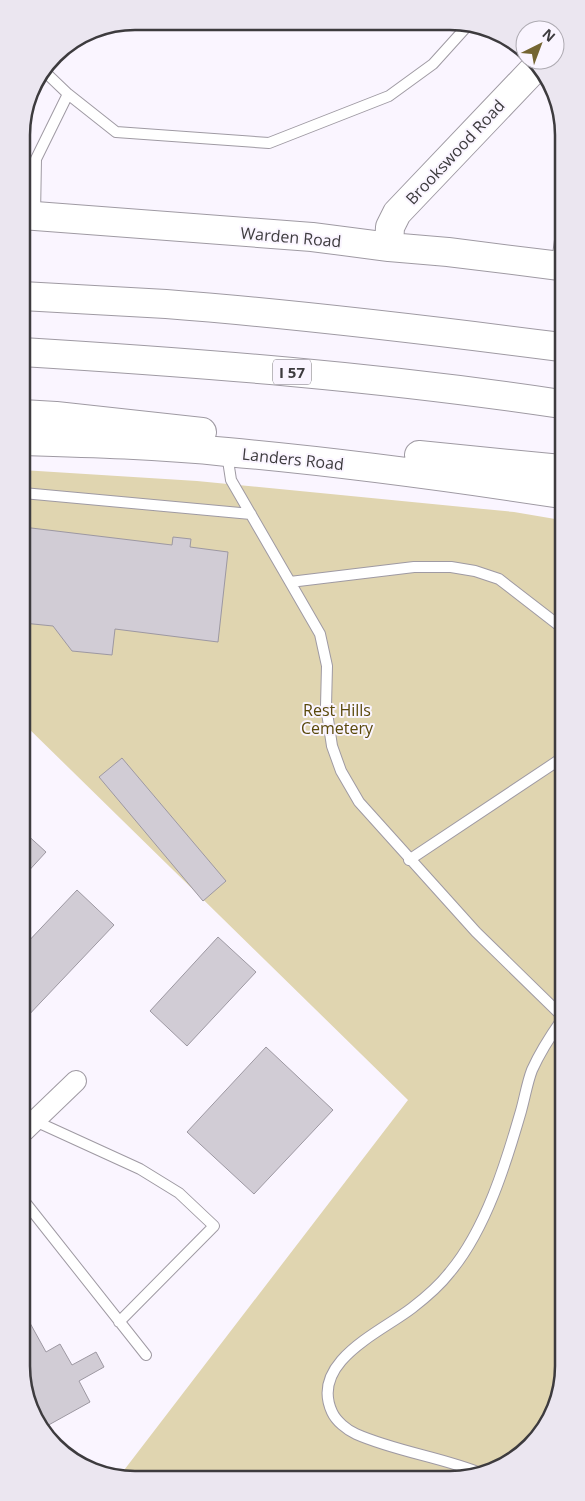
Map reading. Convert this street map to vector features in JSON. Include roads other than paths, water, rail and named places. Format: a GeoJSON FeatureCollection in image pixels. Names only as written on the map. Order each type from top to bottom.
{"type":"FeatureCollection","features":[{"type":"Feature","properties":{"kind":"main road","name":"Brookswood Road"},"geometry":{"type":"LineString","coordinates":[[389,247],[390,227],[397,213],[533,71]]}},
{"type":"Feature","properties":{"kind":"main road","name":"Warden Road"},"geometry":{"type":"LineString","coordinates":[[30,216],[312,237],[448,252],[555,257]]}},
{"type":"Feature","properties":{"kind":"main road"},"geometry":{"type":"LineString","coordinates":[[30,296],[166,304],[459,334],[555,346]]}},
{"type":"Feature","properties":{"kind":"main road","name":"I 57"},"geometry":{"type":"LineString","coordinates":[[30,353],[248,367],[474,391],[555,403]]}},
{"type":"Feature","properties":{"kind":"main road"},"geometry":{"type":"LineString","coordinates":[[30,414],[555,468]]}},
{"type":"Feature","properties":{"kind":"main road","name":"Landers Road"},"geometry":{"type":"LineString","coordinates":[[30,441],[92,443],[226,452],[432,475],[555,493]]}},
{"type":"Feature","properties":{"kind":"street"},"geometry":{"type":"LineString","coordinates":[[30,1126],[76,1081]]}},
{"type":"Feature","properties":{"kind":"lane"},"geometry":{"type":"LineString","coordinates":[[49,76],[68,94],[116,132],[269,143],[389,96],[433,64],[464,31]]}},
{"type":"Feature","properties":{"kind":"lane"},"geometry":{"type":"LineString","coordinates":[[30,202],[36,159],[68,94]]}},
{"type":"Feature","properties":{"kind":"lane"},"geometry":{"type":"LineString","coordinates":[[226,452],[231,480],[320,634],[327,666],[326,706],[332,746],[341,771],[360,802],[409,860],[476,932],[555,1011]]}},
{"type":"Feature","properties":{"kind":"lane"},"geometry":{"type":"LineString","coordinates":[[30,494],[251,514]]}},
{"type":"Feature","properties":{"kind":"lane"},"geometry":{"type":"LineString","coordinates":[[290,582],[414,567],[451,567],[498,580],[555,623]]}},
{"type":"Feature","properties":{"kind":"lane"},"geometry":{"type":"LineString","coordinates":[[409,860],[555,763]]}},
{"type":"Feature","properties":{"kind":"lane"},"geometry":{"type":"LineString","coordinates":[[467,1469],[356,1434],[342,1425],[332,1412],[328,1390],[334,1372],[345,1355],[412,1308],[450,1273],[468,1247],[500,1177],[522,1109],[531,1073],[545,1044],[555,1029]]}},
{"type":"Feature","properties":{"kind":"lane"},"geometry":{"type":"LineString","coordinates":[[30,1126],[140,1169],[179,1193],[214,1226],[120,1322]]}},
{"type":"Feature","properties":{"kind":"lane"},"geometry":{"type":"LineString","coordinates":[[30,1210],[146,1355]]}},
{"type":"Feature","properties":{"kind":"park label","name":"Rest Hills Cemetery"},"geometry":{"type":"Point","coordinates":[337,719]}}]}
